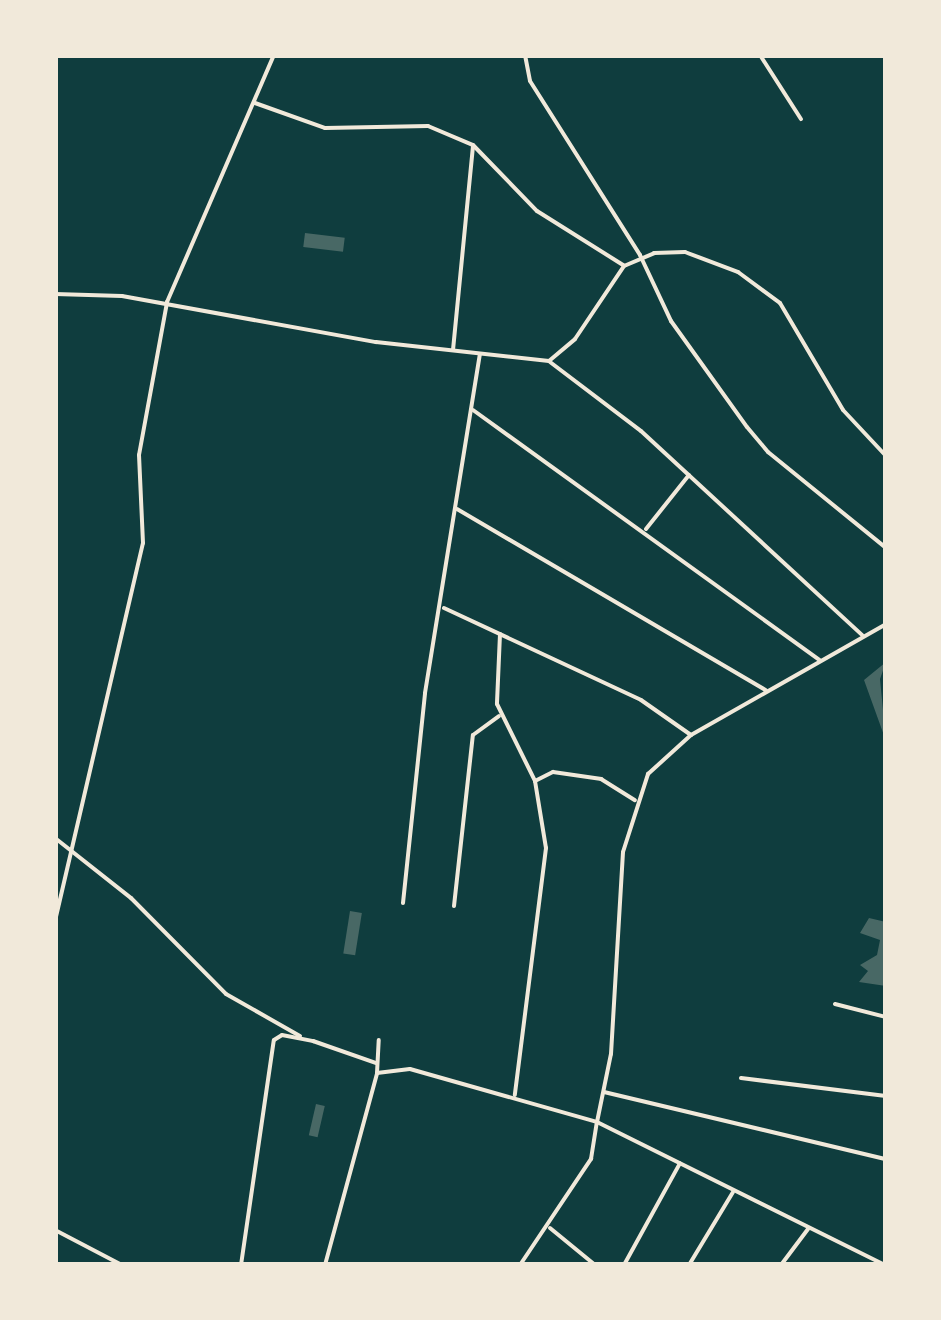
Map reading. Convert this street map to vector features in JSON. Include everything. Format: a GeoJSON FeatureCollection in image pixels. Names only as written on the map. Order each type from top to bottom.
{"type":"FeatureCollection","features":[{"type":"Feature","properties":{"kind":"street"},"geometry":{"type":"LineString","coordinates":[[55,921],[142,544],[138,456],[167,302],[274,55]]}},
{"type":"Feature","properties":{"kind":"street"},"geometry":{"type":"LineString","coordinates":[[525,55],[530,81],[640,256],[671,321],[768,452],[886,548]]}},
{"type":"Feature","properties":{"kind":"street"},"geometry":{"type":"LineString","coordinates":[[760,55],[801,119]]}},
{"type":"Feature","properties":{"kind":"street"},"geometry":{"type":"LineString","coordinates":[[255,103],[325,128],[428,126],[473,145],[537,211],[624,266]]}},
{"type":"Feature","properties":{"kind":"street"},"geometry":{"type":"LineString","coordinates":[[453,350],[473,145]]}},
{"type":"Feature","properties":{"kind":"street"},"geometry":{"type":"LineString","coordinates":[[549,361],[575,339],[624,266],[640,256],[685,252],[767,290],[808,346],[843,410],[886,456]]}},
{"type":"Feature","properties":{"kind":"street"},"geometry":{"type":"LineString","coordinates":[[55,294],[167,302],[453,350],[549,361],[689,474],[862,636]]}},
{"type":"Feature","properties":{"kind":"street"},"geometry":{"type":"LineString","coordinates":[[403,904],[425,694],[444,608],[480,354]]}},
{"type":"Feature","properties":{"kind":"street"},"geometry":{"type":"LineString","coordinates":[[473,410],[646,529],[819,660]]}},
{"type":"Feature","properties":{"kind":"street"},"geometry":{"type":"LineString","coordinates":[[646,529],[689,474]]}},
{"type":"Feature","properties":{"kind":"street"},"geometry":{"type":"LineString","coordinates":[[457,509],[766,690]]}},
{"type":"Feature","properties":{"kind":"street"},"geometry":{"type":"LineString","coordinates":[[444,608],[641,700],[691,734]]}},
{"type":"Feature","properties":{"kind":"street"},"geometry":{"type":"LineString","coordinates":[[520,1265],[550,1228],[591,1160],[604,1092],[624,852],[635,800],[660,759],[691,734],[886,624]]}},
{"type":"Feature","properties":{"kind":"street"},"geometry":{"type":"LineString","coordinates":[[500,634],[495,693],[501,715],[535,781],[544,817],[544,880],[515,1096]]}},
{"type":"Feature","properties":{"kind":"street"},"geometry":{"type":"LineString","coordinates":[[454,906],[473,736],[501,715]]}},
{"type":"Feature","properties":{"kind":"street"},"geometry":{"type":"LineString","coordinates":[[535,781],[553,772],[601,779],[635,800]]}},
{"type":"Feature","properties":{"kind":"street"},"geometry":{"type":"LineString","coordinates":[[55,838],[131,898],[226,994],[304,1039],[376,1063]]}},
{"type":"Feature","properties":{"kind":"street"},"geometry":{"type":"LineString","coordinates":[[835,1004],[886,1017]]}},
{"type":"Feature","properties":{"kind":"street"},"geometry":{"type":"LineString","coordinates":[[240,1265],[274,1040],[304,1039]]}},
{"type":"Feature","properties":{"kind":"street"},"geometry":{"type":"LineString","coordinates":[[325,1265],[377,1073],[378,1040]]}},
{"type":"Feature","properties":{"kind":"street"},"geometry":{"type":"LineString","coordinates":[[377,1073],[410,1068],[596,1122],[884,1265]]}},
{"type":"Feature","properties":{"kind":"street"},"geometry":{"type":"LineString","coordinates":[[740,1078],[886,1096]]}},
{"type":"Feature","properties":{"kind":"street"},"geometry":{"type":"LineString","coordinates":[[604,1092],[886,1159]]}},
{"type":"Feature","properties":{"kind":"street"},"geometry":{"type":"LineString","coordinates":[[624,1265],[680,1163]]}},
{"type":"Feature","properties":{"kind":"street"},"geometry":{"type":"LineString","coordinates":[[690,1265],[734,1190]]}},
{"type":"Feature","properties":{"kind":"street"},"geometry":{"type":"LineString","coordinates":[[550,1228],[595,1265]]}},
{"type":"Feature","properties":{"kind":"street"},"geometry":{"type":"LineString","coordinates":[[781,1265],[809,1228]]}},
{"type":"Feature","properties":{"kind":"street"},"geometry":{"type":"LineString","coordinates":[[55,1230],[122,1265]]}},
{"type":"Feature","properties":{"kind":"street"},"geometry":{"type":"LineString","coordinates":[[868,1265],[871,1259]]}},
{"type":"Feature","properties":{"kind":"building"},"geometry":{"type":"Polygon","coordinates":[[[305,233],[345,238],[343,252],[303,247],[305,233]]]}},
{"type":"Feature","properties":{"kind":"building"},"geometry":{"type":"Polygon","coordinates":[[[886,662],[880,679],[886,741],[864,680],[886,662]]]}},
{"type":"Feature","properties":{"kind":"building"},"geometry":{"type":"Polygon","coordinates":[[[350,911],[362,913],[355,955],[343,953],[350,911]]]}},
{"type":"Feature","properties":{"kind":"building"},"geometry":{"type":"Polygon","coordinates":[[[869,918],[886,922],[886,986],[859,982],[868,971],[860,965],[877,955],[880,940],[860,933],[869,918]]]}},
{"type":"Feature","properties":{"kind":"building"},"geometry":{"type":"Polygon","coordinates":[[[316,1104],[325,1106],[318,1137],[309,1135],[316,1104]]]}}]}
